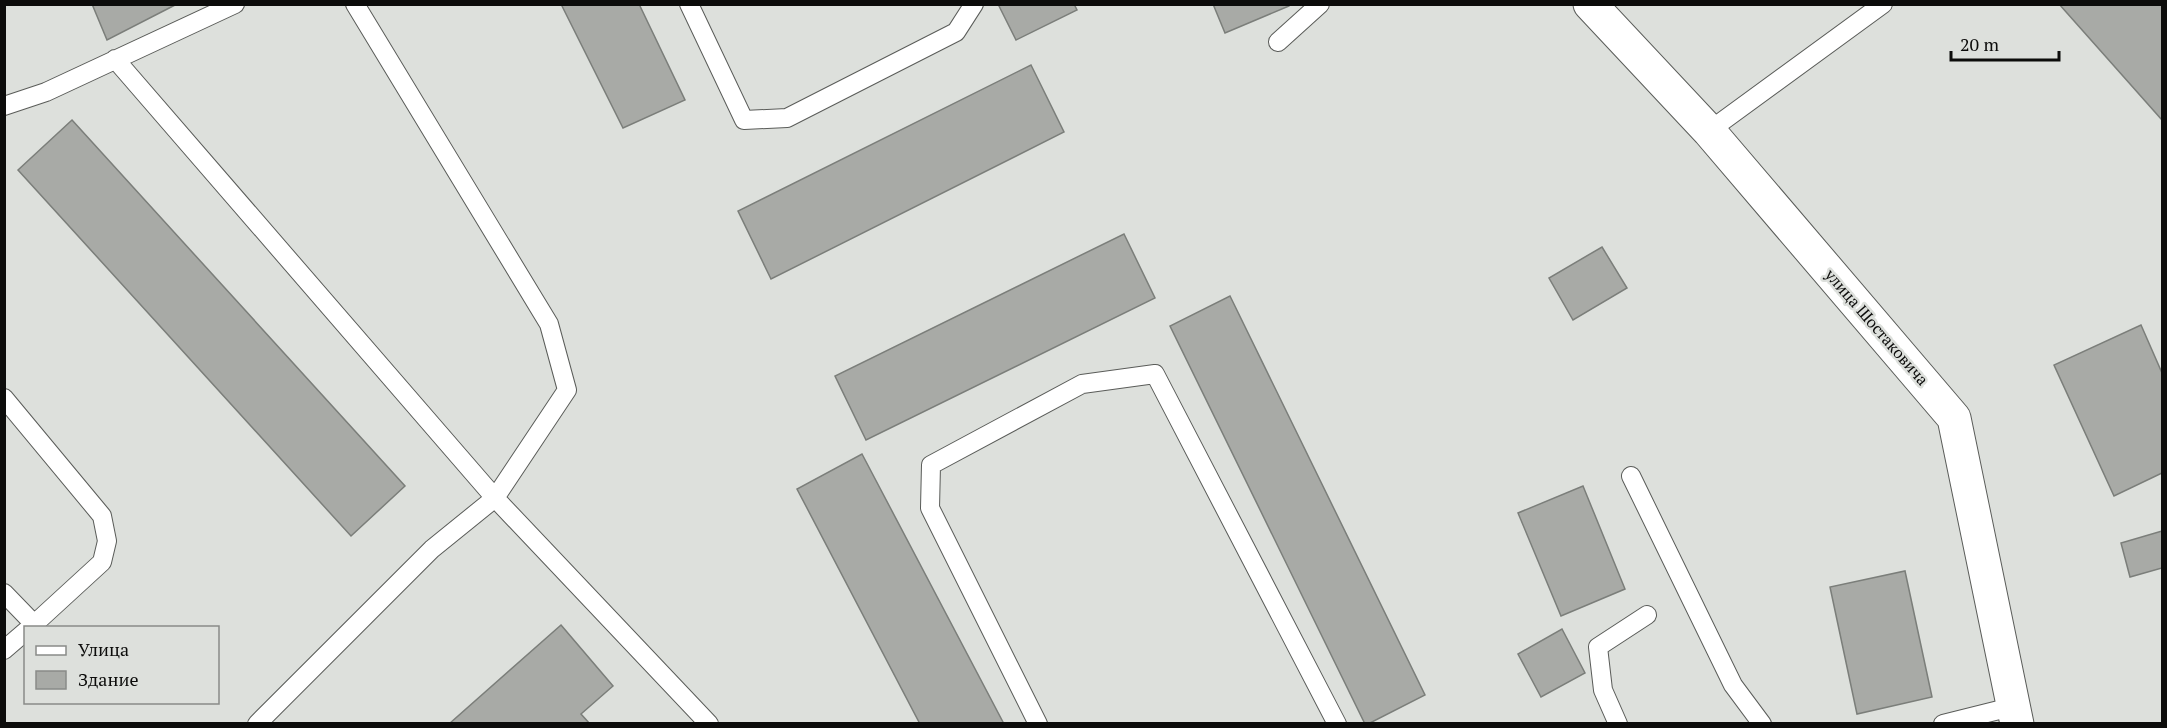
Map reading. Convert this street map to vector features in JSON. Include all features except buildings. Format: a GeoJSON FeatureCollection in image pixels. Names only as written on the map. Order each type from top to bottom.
{"type":"FeatureCollection","features":[{"type":"Feature","properties":{"kind":"street","name":"улица Шостаковича"},"geometry":{"type":"LineString","coordinates":[[1590,4],[1708,131],[1954,418],[2016,715]]}},
{"type":"Feature","properties":{"kind":"lane"},"geometry":{"type":"LineString","coordinates":[[4,106],[46,92],[235,4]]}},
{"type":"Feature","properties":{"kind":"lane"},"geometry":{"type":"LineString","coordinates":[[257,723],[432,549],[495,498],[567,390],[549,324],[355,4]]}},
{"type":"Feature","properties":{"kind":"lane"},"geometry":{"type":"LineString","coordinates":[[689,4],[744,120],[787,118],[956,32],[974,4]]}},
{"type":"Feature","properties":{"kind":"lane"},"geometry":{"type":"LineString","coordinates":[[1278,42],[1320,4]]}},
{"type":"Feature","properties":{"kind":"lane"},"geometry":{"type":"LineString","coordinates":[[1708,131],[1883,4]]}},
{"type":"Feature","properties":{"kind":"lane"},"geometry":{"type":"LineString","coordinates":[[115,59],[495,498],[709,723]]}},
{"type":"Feature","properties":{"kind":"lane"},"geometry":{"type":"LineString","coordinates":[[1038,723],[930,508],[931,465],[1082,384],[1155,374],[1337,723]]}},
{"type":"Feature","properties":{"kind":"lane"},"geometry":{"type":"LineString","coordinates":[[4,398],[102,516],[107,541],[102,561],[32,626]]}},
{"type":"Feature","properties":{"kind":"lane"},"geometry":{"type":"LineString","coordinates":[[1631,476],[1733,685],[1762,723]]}},
{"type":"Feature","properties":{"kind":"lane"},"geometry":{"type":"LineString","coordinates":[[4,593],[29,626]]}},
{"type":"Feature","properties":{"kind":"lane"},"geometry":{"type":"LineString","coordinates":[[1618,723],[1603,690],[1598,647],[1647,615]]}},
{"type":"Feature","properties":{"kind":"lane"},"geometry":{"type":"LineString","coordinates":[[4,650],[24,633]]}},
{"type":"Feature","properties":{"kind":"lane"},"geometry":{"type":"LineString","coordinates":[[1943,723],[2016,715]]}}]}
